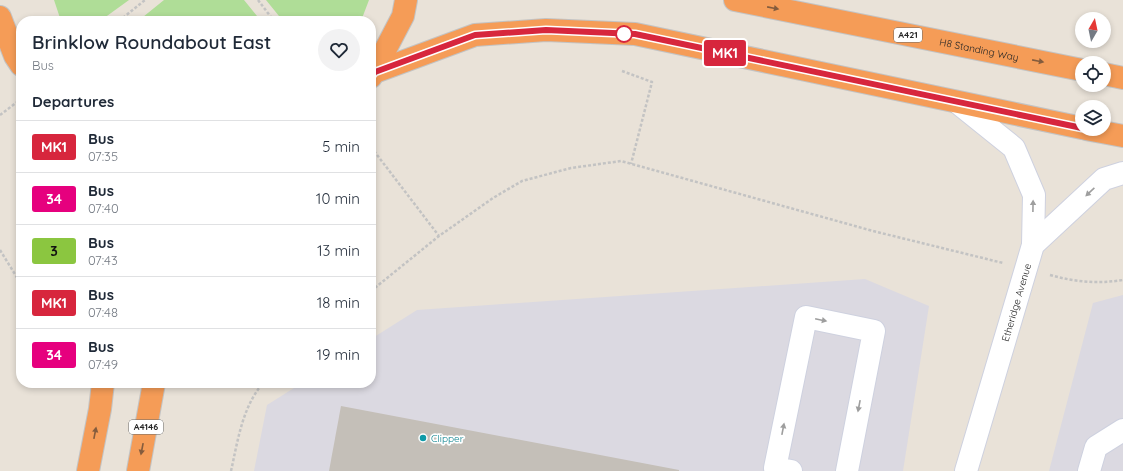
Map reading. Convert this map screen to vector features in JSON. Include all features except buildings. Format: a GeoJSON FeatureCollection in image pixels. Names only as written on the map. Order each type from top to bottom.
{"type":"FeatureCollection","features":[{"type":"Feature","properties":{"kind":"highway"},"geometry":{"type":"LineString","coordinates":[[376,68],[403,16],[406,0]]}},
{"type":"Feature","properties":{"kind":"highway","name":"H8 Standing Way"},"geometry":{"type":"LineString","coordinates":[[735,0],[1075,69]]}},
{"type":"Feature","properties":{"kind":"highway"},"geometry":{"type":"LineString","coordinates":[[0,16],[12,55]]}},
{"type":"Feature","properties":{"kind":"highway"},"geometry":{"type":"LineString","coordinates":[[376,73],[475,35],[546,30],[627,34],[1075,127]]}},
{"type":"Feature","properties":{"kind":"highway"},"geometry":{"type":"LineString","coordinates":[[1111,75],[1123,78]]}},
{"type":"Feature","properties":{"kind":"highway"},"geometry":{"type":"LineString","coordinates":[[1111,134],[1123,136]]}},
{"type":"Feature","properties":{"kind":"highway"},"geometry":{"type":"LineString","coordinates":[[88,471],[100,409],[102,388]]}},
{"type":"Feature","properties":{"kind":"highway","name":"A4146"},"geometry":{"type":"LineString","coordinates":[[138,471],[153,388]]}},
{"type":"Feature","properties":{"kind":"street","name":"Etheridge Avenue"},"geometry":{"type":"LineString","coordinates":[[958,103],[1014,148],[1034,195],[1033,245],[966,471]]}},
{"type":"Feature","properties":{"kind":"street"},"geometry":{"type":"LineString","coordinates":[[1033,245],[1104,179],[1123,173]]}},
{"type":"Feature","properties":{"kind":"street"},"geometry":{"type":"LineString","coordinates":[[783,469],[806,317],[874,331],[847,471]]}},
{"type":"Feature","properties":{"kind":"street"},"geometry":{"type":"LineString","coordinates":[[1089,471],[1096,447],[1123,430]]}},
{"type":"Feature","properties":{"kind":"path"},"geometry":{"type":"LineString","coordinates":[[125,16],[145,0]]}},
{"type":"Feature","properties":{"kind":"path"},"geometry":{"type":"LineString","coordinates":[[258,0],[270,16]]}},
{"type":"Feature","properties":{"kind":"path"},"geometry":{"type":"LineString","coordinates":[[622,71],[652,82],[631,164]]}},
{"type":"Feature","properties":{"kind":"path"},"geometry":{"type":"LineString","coordinates":[[0,115],[16,103]]}},
{"type":"Feature","properties":{"kind":"path"},"geometry":{"type":"LineString","coordinates":[[376,154],[439,236]]}},
{"type":"Feature","properties":{"kind":"path"},"geometry":{"type":"LineString","coordinates":[[376,287],[439,236],[493,198],[522,181],[571,168],[621,161],[873,231],[1075,282],[1109,283],[1123,280]]}},
{"type":"Feature","properties":{"kind":"path"},"geometry":{"type":"LineString","coordinates":[[0,250],[16,276]]}},
{"type":"Feature","properties":{"kind":"path"},"geometry":{"type":"LineString","coordinates":[[231,471],[242,423],[253,396],[259,388]]}},
{"type":"Feature","properties":{"kind":"shaded area"},"geometry":{"type":"Polygon","coordinates":[[[865,279],[929,306],[903,471],[254,471],[267,405],[294,388],[376,388],[376,336],[417,310],[865,279]]]}},
{"type":"Feature","properties":{"kind":"shaded area"},"geometry":{"type":"Polygon","coordinates":[[[1123,295],[1123,471],[1049,471],[1093,303],[1123,295]]]}},
{"type":"Feature","properties":{"kind":"green space"},"geometry":{"type":"Polygon","coordinates":[[[54,0],[129,0],[107,16],[59,16],[54,0]]]}},
{"type":"Feature","properties":{"kind":"green space"},"geometry":{"type":"Polygon","coordinates":[[[164,0],[244,0],[257,16],[144,16],[164,0]]]}},
{"type":"Feature","properties":{"kind":"green space"},"geometry":{"type":"Polygon","coordinates":[[[266,0],[369,0],[363,16],[279,16],[266,0]]]}},
{"type":"Feature","properties":{"kind":"bus line","name":"MK1"},"geometry":{"type":"LineString","coordinates":[[376,72],[475,35],[546,30],[635,34],[1075,127]]}},
{"type":"Feature","properties":{"kind":"place","name":"Clipper"},"geometry":{"type":"Point","coordinates":[423,438]}}]}
